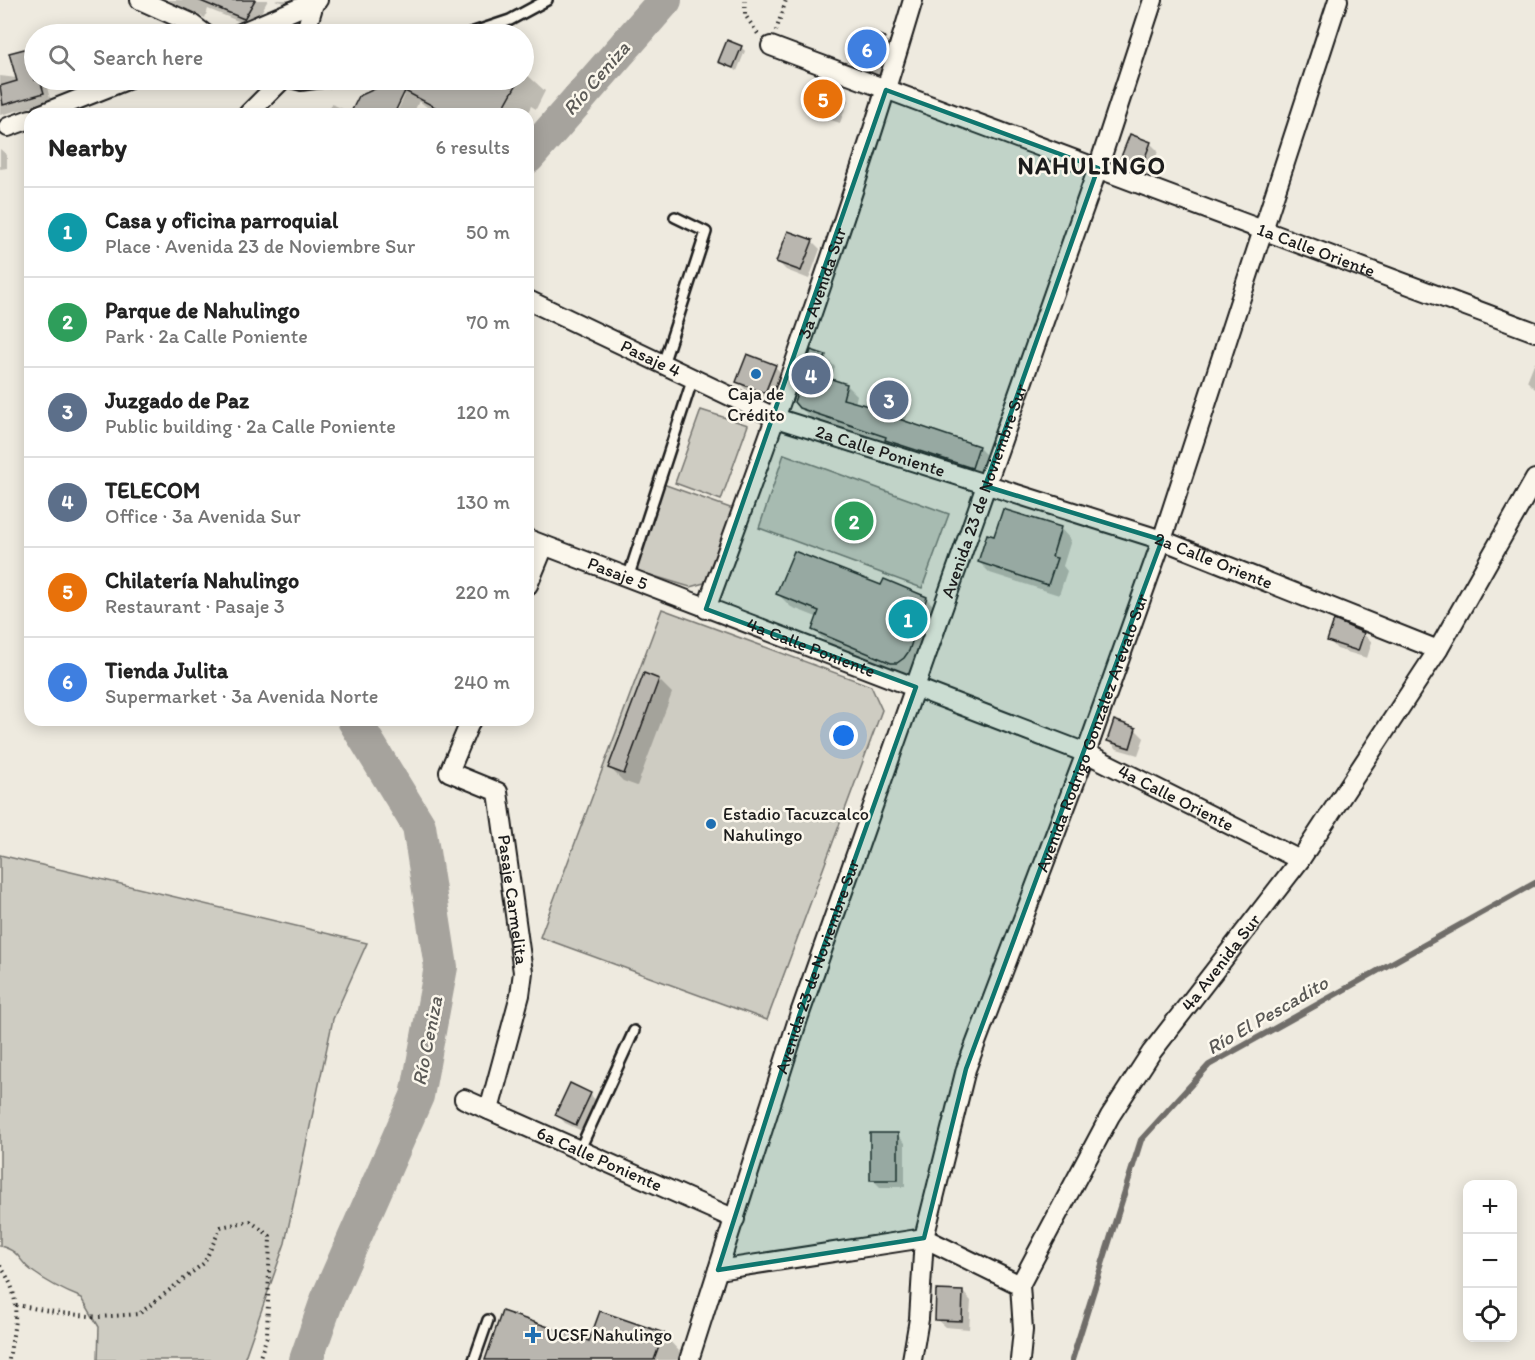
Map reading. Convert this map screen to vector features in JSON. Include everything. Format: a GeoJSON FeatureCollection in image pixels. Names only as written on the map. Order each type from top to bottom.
{"type":"FeatureCollection","features":[{"type":"Feature","properties":{"kind":"street"},"geometry":{"type":"LineString","coordinates":[[140,0],[192,24]]}},
{"type":"Feature","properties":{"kind":"street"},"geometry":{"type":"LineString","coordinates":[[261,24],[316,0]]}},
{"type":"Feature","properties":{"kind":"street"},"geometry":{"type":"LineString","coordinates":[[308,24],[316,0]]}},
{"type":"Feature","properties":{"kind":"street","name":"3a Avenida Sur"},"geometry":{"type":"LineString","coordinates":[[706,609],[776,418],[886,90],[912,0]]}},
{"type":"Feature","properties":{"kind":"street","name":"Avenida 23 de Noviembre Sur"},"geometry":{"type":"LineString","coordinates":[[689,1360],[799,1016],[1098,168],[1154,0]]}},
{"type":"Feature","properties":{"kind":"street","name":"Avenida Rodrigo González Arévalo Sur"},"geometry":{"type":"LineString","coordinates":[[912,1360],[919,1319],[924,1238],[966,1069],[1086,753],[1162,540],[1338,0]]}},
{"type":"Feature","properties":{"kind":"street","name":"1a Calle Oriente"},"geometry":{"type":"LineString","coordinates":[[771,46],[1535,332]]}},
{"type":"Feature","properties":{"kind":"street"},"geometry":{"type":"LineString","coordinates":[[56,108],[102,90]]}},
{"type":"Feature","properties":{"kind":"street"},"geometry":{"type":"LineString","coordinates":[[254,108],[272,90]]}},
{"type":"Feature","properties":{"kind":"street"},"geometry":{"type":"LineString","coordinates":[[8,128],[24,121]]}},
{"type":"Feature","properties":{"kind":"street","name":"Pasaje 4"},"geometry":{"type":"LineString","coordinates":[[534,303],[776,418]]}},
{"type":"Feature","properties":{"kind":"street","name":"2a Calle Poniente"},"geometry":{"type":"LineString","coordinates":[[776,418],[985,486]]}},
{"type":"Feature","properties":{"kind":"street","name":"4a Avenida Sur"},"geometry":{"type":"LineString","coordinates":[[1020,1285],[1110,1116],[1151,1053],[1300,860],[1438,651],[1535,479]]}},
{"type":"Feature","properties":{"kind":"street","name":"2a Calle Oriente"},"geometry":{"type":"LineString","coordinates":[[985,486],[1162,540],[1438,651]]}},
{"type":"Feature","properties":{"kind":"street","name":"Pasaje 5"},"geometry":{"type":"LineString","coordinates":[[536,542],[706,609]]}},
{"type":"Feature","properties":{"kind":"street","name":"4a Calle Poniente"},"geometry":{"type":"LineString","coordinates":[[706,609],[916,687]]}},
{"type":"Feature","properties":{"kind":"street","name":"4a Calle Oriente"},"geometry":{"type":"LineString","coordinates":[[916,687],[1086,753],[1300,860]]}},
{"type":"Feature","properties":{"kind":"street","name":"Pasaje Carmelita"},"geometry":{"type":"LineString","coordinates":[[468,726],[449,772],[498,792],[523,960],[520,995],[489,1110]]}},
{"type":"Feature","properties":{"kind":"street","name":"6a Calle Poniente"},"geometry":{"type":"LineString","coordinates":[[464,1099],[735,1219]]}},
{"type":"Feature","properties":{"kind":"street"},"geometry":{"type":"LineString","coordinates":[[718,1270],[924,1238],[1020,1285],[1023,1330],[1020,1360]]}},
{"type":"Feature","properties":{"kind":"lane"},"geometry":{"type":"LineString","coordinates":[[498,24],[547,0]]}},
{"type":"Feature","properties":{"kind":"lane"},"geometry":{"type":"LineString","coordinates":[[663,364],[706,232],[675,217]]}},
{"type":"Feature","properties":{"kind":"lane"},"geometry":{"type":"LineString","coordinates":[[628,578],[693,378]]}},
{"type":"Feature","properties":{"kind":"lane"},"geometry":{"type":"LineString","coordinates":[[579,1151],[634,1031]]}},
{"type":"Feature","properties":{"kind":"lane"},"geometry":{"type":"LineString","coordinates":[[474,1360],[488,1320]]}},
{"type":"Feature","properties":{"kind":"path"},"geometry":{"type":"LineString","coordinates":[[745,0],[745,15],[757,33],[771,46],[786,0]]}},
{"type":"Feature","properties":{"kind":"path"},"geometry":{"type":"LineString","coordinates":[[16,1305],[60,1314],[99,1317],[139,1314],[204,1263],[221,1227],[250,1221],[270,1236],[267,1336],[259,1360]]}},
{"type":"Feature","properties":{"kind":"path"},"geometry":{"type":"LineString","coordinates":[[0,1266],[14,1288],[16,1305],[9,1360]]}},
{"type":"Feature","properties":{"kind":"highlighted area"},"geometry":{"type":"Polygon","coordinates":[[[886,90],[1098,168],[985,486],[1162,540],[966,1069],[924,1238],[718,1270],[799,1016],[916,687],[706,609],[886,90]]]}},
{"type":"Feature","properties":{"kind":"shaded area"},"geometry":{"type":"Polygon","coordinates":[[[701,410],[748,425],[721,500],[675,483],[701,410]]]}},
{"type":"Feature","properties":{"kind":"shaded area"},"geometry":{"type":"Polygon","coordinates":[[[784,454],[949,514],[922,588],[759,528],[784,454]]]}},
{"type":"Feature","properties":{"kind":"shaded area"},"geometry":{"type":"Polygon","coordinates":[[[663,484],[733,509],[704,583],[690,587],[634,570],[663,484]]]}},
{"type":"Feature","properties":{"kind":"shaded area","name":"Estadio Tacuzcalco Nahulingo"},"geometry":{"type":"Polygon","coordinates":[[[662,609],[871,686],[882,710],[767,1020],[540,937],[662,609]]]}},
{"type":"Feature","properties":{"kind":"shaded area"},"geometry":{"type":"Polygon","coordinates":[[[0,855],[367,943],[333,1019],[285,1243],[244,1360],[98,1360],[99,1327],[82,1298],[44,1279],[27,1267],[12,1251],[0,1246],[0,855]]]}},
{"type":"Feature","properties":{"kind":"water"},"geometry":{"type":"Polygon","coordinates":[[[852,509],[864,513],[868,525],[864,537],[852,541],[840,537],[836,525],[840,513],[852,509]]]}},
{"type":"Feature","properties":{"kind":"building"},"geometry":{"type":"Polygon","coordinates":[[[198,0],[255,0],[244,19],[198,0]]]}},
{"type":"Feature","properties":{"kind":"building"},"geometry":{"type":"Polygon","coordinates":[[[860,29],[885,37],[875,68],[849,60],[860,29]]]}},
{"type":"Feature","properties":{"kind":"building"},"geometry":{"type":"Polygon","coordinates":[[[727,40],[742,46],[733,68],[718,62],[727,40]]]}},
{"type":"Feature","properties":{"kind":"building"},"geometry":{"type":"Polygon","coordinates":[[[24,49],[24,90],[43,90],[44,93],[3,105],[0,86],[17,81],[9,53],[24,49]]]}},
{"type":"Feature","properties":{"kind":"building"},"geometry":{"type":"Polygon","coordinates":[[[814,82],[841,90],[832,116],[806,107],[814,82]]]}},
{"type":"Feature","properties":{"kind":"building"},"geometry":{"type":"Polygon","coordinates":[[[372,90],[513,90],[503,108],[435,108],[405,91],[397,108],[353,108],[359,96],[372,90]]]}},
{"type":"Feature","properties":{"kind":"building"},"geometry":{"type":"Polygon","coordinates":[[[1130,134],[1151,142],[1140,170],[1119,162],[1130,134]]]}},
{"type":"Feature","properties":{"kind":"building"},"geometry":{"type":"Polygon","coordinates":[[[788,231],[813,240],[801,271],[776,262],[788,231]]]}},
{"type":"Feature","properties":{"kind":"building"},"geometry":{"type":"Polygon","coordinates":[[[811,350],[826,355],[819,375],[847,384],[843,399],[876,408],[885,385],[902,392],[893,417],[979,446],[972,468],[885,440],[886,437],[799,408],[794,402],[811,350]]]}},
{"type":"Feature","properties":{"kind":"building","name":"Caja de Crédito"},"geometry":{"type":"Polygon","coordinates":[[[747,354],[776,365],[765,393],[736,382],[747,354]]]}},
{"type":"Feature","properties":{"kind":"building"},"geometry":{"type":"Polygon","coordinates":[[[1003,509],[1061,527],[1052,557],[1057,558],[1048,585],[978,562],[987,534],[994,536],[1003,509]]]}},
{"type":"Feature","properties":{"kind":"building"},"geometry":{"type":"Polygon","coordinates":[[[794,551],[881,585],[884,579],[927,597],[909,651],[904,658],[897,663],[891,663],[812,630],[819,611],[776,594],[794,551]]]}},
{"type":"Feature","properties":{"kind":"building"},"geometry":{"type":"Polygon","coordinates":[[[1334,620],[1364,633],[1358,651],[1327,641],[1334,620]]]}},
{"type":"Feature","properties":{"kind":"building"},"geometry":{"type":"Polygon","coordinates":[[[644,673],[659,679],[624,774],[608,768],[644,673]]]}},
{"type":"Feature","properties":{"kind":"building"},"geometry":{"type":"Polygon","coordinates":[[[1114,720],[1136,728],[1130,748],[1107,741],[1114,720]]]}},
{"type":"Feature","properties":{"kind":"building"},"geometry":{"type":"Polygon","coordinates":[[[570,1083],[591,1093],[576,1125],[555,1115],[570,1083]]]}},
{"type":"Feature","properties":{"kind":"building"},"geometry":{"type":"Polygon","coordinates":[[[870,1133],[898,1133],[898,1180],[870,1180],[870,1133]]]}},
{"type":"Feature","properties":{"kind":"building"},"geometry":{"type":"Polygon","coordinates":[[[936,1290],[963,1291],[962,1321],[935,1320],[936,1290]]]}},
{"type":"Feature","properties":{"kind":"building","name":"UCSF Nahulingo"},"geometry":{"type":"Polygon","coordinates":[[[502,1311],[589,1341],[600,1311],[664,1333],[654,1360],[485,1360],[502,1311]]]}},
{"type":"Feature","properties":{"kind":"waterway","name":"Río Ceniza"},"geometry":{"type":"LineString","coordinates":[[534,150],[665,0]]}},
{"type":"Feature","properties":{"kind":"waterway","name":"Río Ceniza"},"geometry":{"type":"LineString","coordinates":[[306,1360],[327,1300],[417,1096],[441,967],[419,826],[358,726]]}},
{"type":"Feature","properties":{"kind":"waterway","name":"Río El Pescadito"},"geometry":{"type":"LineString","coordinates":[[1072,1360],[1141,1140],[1209,1065],[1535,883]]}},
{"type":"Feature","properties":{"kind":"place","name":"Tienda Julita"},"geometry":{"type":"Point","coordinates":[867,49]}},
{"type":"Feature","properties":{"kind":"place","name":"Chilatería Nahulingo"},"geometry":{"type":"Point","coordinates":[823,99]}},
{"type":"Feature","properties":{"kind":"place","name":"Caja de Crédito"},"geometry":{"type":"Point","coordinates":[756,374]}},
{"type":"Feature","properties":{"kind":"place","name":"TELECOM"},"geometry":{"type":"Point","coordinates":[811,375]}},
{"type":"Feature","properties":{"kind":"place","name":"Juzgado de Paz"},"geometry":{"type":"Point","coordinates":[889,400]}},
{"type":"Feature","properties":{"kind":"place","name":"Parque de Nahulingo"},"geometry":{"type":"Point","coordinates":[854,521]}},
{"type":"Feature","properties":{"kind":"place","name":"Casa y oficina parroquial"},"geometry":{"type":"Point","coordinates":[908,619]}},
{"type":"Feature","properties":{"kind":"place","name":"Estadio Tacuzcalco Nahulingo"},"geometry":{"type":"Point","coordinates":[711,824]}},
{"type":"Feature","properties":{"kind":"place","name":"UCSF Nahulingo"},"geometry":{"type":"Point","coordinates":[533,1335]}},
{"type":"Feature","properties":{"kind":"district","name":"NAHULINGO"},"geometry":{"type":"Point","coordinates":[1092,165]}}]}
